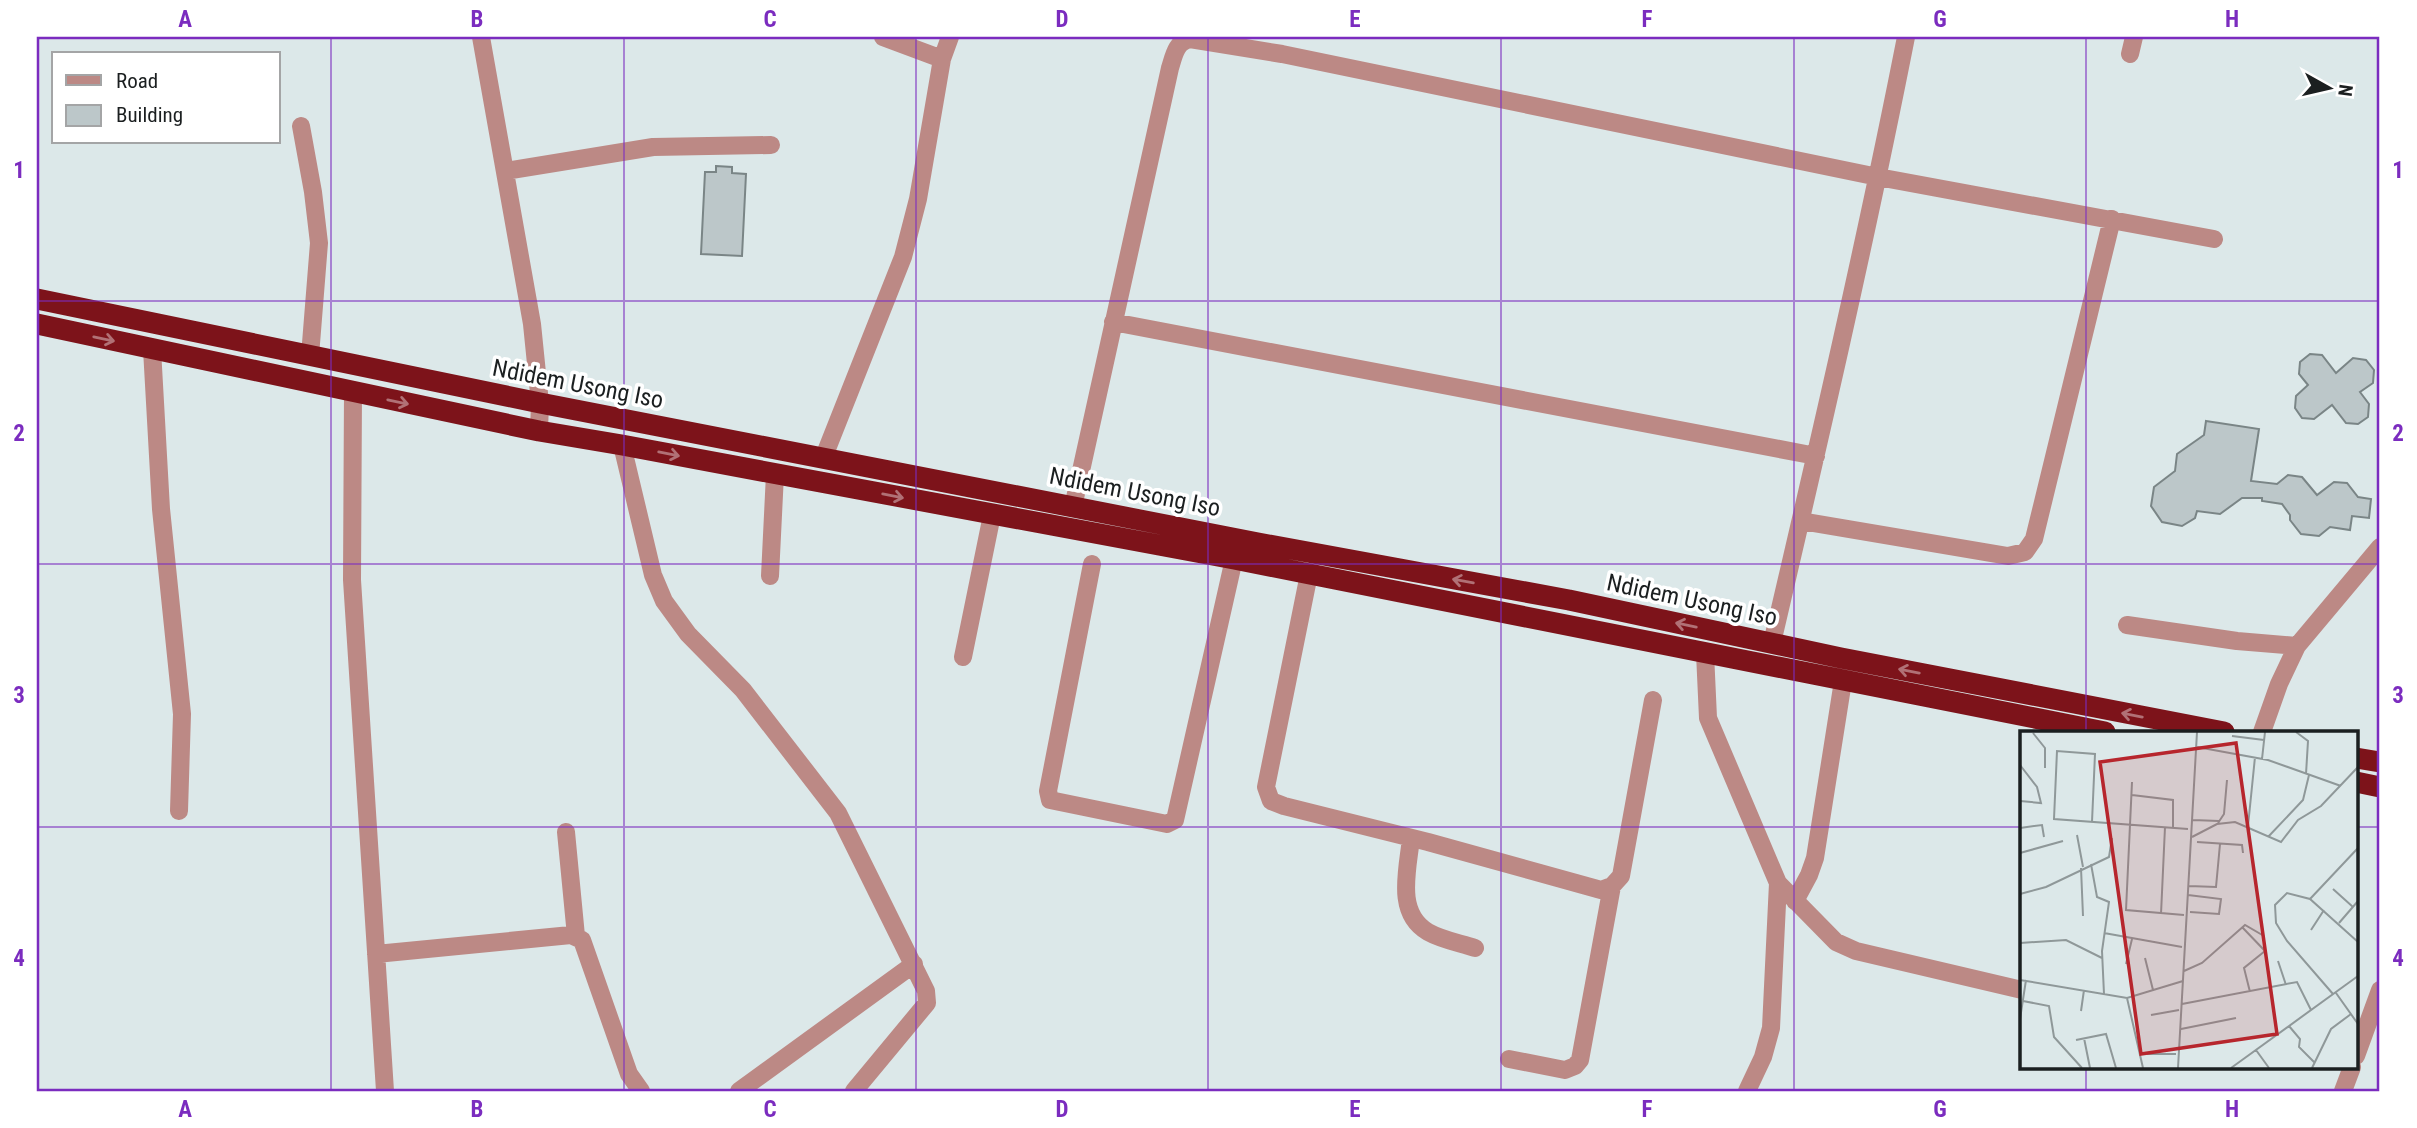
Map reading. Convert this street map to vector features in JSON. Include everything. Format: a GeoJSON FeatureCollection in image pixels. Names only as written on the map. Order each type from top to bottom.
{"type":"FeatureCollection","features":[{"type":"Feature","properties":{"kind":"highway","name":"Ndidem Usong Iso"},"geometry":{"type":"LineString","coordinates":[[37,299],[540,403],[1258,543],[1569,600],[2214,731]]}},
{"type":"Feature","properties":{"kind":"highway","name":"Ndidem Usong Iso"},"geometry":{"type":"LineString","coordinates":[[37,324],[539,431],[1234,559],[2095,731]]}},
{"type":"Feature","properties":{"kind":"highway"},"geometry":{"type":"LineString","coordinates":[[2358,758],[2380,762]]}},
{"type":"Feature","properties":{"kind":"highway"},"geometry":{"type":"LineString","coordinates":[[2358,782],[2380,787]]}},
{"type":"Feature","properties":{"kind":"street"},"geometry":{"type":"LineString","coordinates":[[481,37],[532,324],[540,403],[539,431]]}},
{"type":"Feature","properties":{"kind":"street"},"geometry":{"type":"LineString","coordinates":[[883,37],[942,59]]}},
{"type":"Feature","properties":{"kind":"street"},"geometry":{"type":"LineString","coordinates":[[823,459],[903,257],[918,199],[942,59],[950,37]]}},
{"type":"Feature","properties":{"kind":"street"},"geometry":{"type":"LineString","coordinates":[[1772,643],[1878,177],[1906,37]]}},
{"type":"Feature","properties":{"kind":"street"},"geometry":{"type":"LineString","coordinates":[[1073,507],[1170,68],[1177,46],[1184,40],[1296,57],[1878,177],[2214,239]]}},
{"type":"Feature","properties":{"kind":"street"},"geometry":{"type":"LineString","coordinates":[[301,126],[313,192],[318,243],[310,356]]}},
{"type":"Feature","properties":{"kind":"street"},"geometry":{"type":"LineString","coordinates":[[505,171],[653,147],[771,145]]}},
{"type":"Feature","properties":{"kind":"street"},"geometry":{"type":"LineString","coordinates":[[1801,521],[2008,556],[2025,552],[2034,539],[2112,219]]}},
{"type":"Feature","properties":{"kind":"street"},"geometry":{"type":"LineString","coordinates":[[1113,322],[1816,456]]}},
{"type":"Feature","properties":{"kind":"street"},"geometry":{"type":"LineString","coordinates":[[152,349],[161,509],[182,714],[179,811]]}},
{"type":"Feature","properties":{"kind":"street"},"geometry":{"type":"LineString","coordinates":[[353,392],[352,580],[385,1091]]}},
{"type":"Feature","properties":{"kind":"street"},"geometry":{"type":"LineString","coordinates":[[622,445],[653,575],[664,601],[688,634],[743,690],[838,813],[926,991],[927,1003],[854,1091]]}},
{"type":"Feature","properties":{"kind":"street"},"geometry":{"type":"LineString","coordinates":[[770,576],[775,474]]}},
{"type":"Feature","properties":{"kind":"street"},"geometry":{"type":"LineString","coordinates":[[963,657],[992,515]]}},
{"type":"Feature","properties":{"kind":"street"},"geometry":{"type":"LineString","coordinates":[[2263,731],[2279,684],[2297,646],[2380,547]]}},
{"type":"Feature","properties":{"kind":"street"},"geometry":{"type":"LineString","coordinates":[[1092,564],[1048,791],[1050,800],[1167,824],[1175,820],[1234,559]]}},
{"type":"Feature","properties":{"kind":"street"},"geometry":{"type":"LineString","coordinates":[[1309,574],[1266,787],[1271,801],[1284,806],[1601,890],[1612,886],[1621,876],[1653,700]]}},
{"type":"Feature","properties":{"kind":"street"},"geometry":{"type":"LineString","coordinates":[[2127,625],[2237,641],[2297,646]]}},
{"type":"Feature","properties":{"kind":"street"},"geometry":{"type":"LineString","coordinates":[[1705,653],[1708,718],[1778,883],[1836,942],[1856,951],[2020,990]]}},
{"type":"Feature","properties":{"kind":"street"},"geometry":{"type":"LineString","coordinates":[[1795,901],[1815,858],[1843,681]]}},
{"type":"Feature","properties":{"kind":"street"},"geometry":{"type":"LineString","coordinates":[[566,832],[576,936]]}},
{"type":"Feature","properties":{"kind":"street"},"geometry":{"type":"LineString","coordinates":[[1411,838],[1405,894],[1412,918],[1429,932],[1475,948]]}},
{"type":"Feature","properties":{"kind":"street"},"geometry":{"type":"LineString","coordinates":[[1747,1091],[1763,1057],[1771,1028],[1778,883]]}},
{"type":"Feature","properties":{"kind":"street"},"geometry":{"type":"LineString","coordinates":[[1509,1059],[1565,1070],[1575,1066],[1580,1060],[1612,886]]}},
{"type":"Feature","properties":{"kind":"street"},"geometry":{"type":"LineString","coordinates":[[376,954],[576,936],[582,940],[629,1074],[641,1091]]}},
{"type":"Feature","properties":{"kind":"street"},"geometry":{"type":"LineString","coordinates":[[739,1091],[914,964]]}},
{"type":"Feature","properties":{"kind":"street"},"geometry":{"type":"LineString","coordinates":[[2358,1050],[2380,990]]}},
{"type":"Feature","properties":{"kind":"street"},"geometry":{"type":"LineString","coordinates":[[2343,1091],[2352,1068]]}},
{"type":"Feature","properties":{"kind":"building"},"geometry":{"type":"Polygon","coordinates":[[[716,166],[732,167],[732,173],[746,174],[742,256],[701,254],[705,172],[716,172],[716,166]]]}},
{"type":"Feature","properties":{"kind":"building"},"geometry":{"type":"Polygon","coordinates":[[[2310,354],[2322,355],[2336,373],[2353,358],[2366,360],[2374,370],[2373,383],[2360,392],[2369,404],[2368,417],[2358,424],[2346,423],[2332,405],[2314,419],[2302,418],[2295,408],[2296,396],[2308,385],[2299,374],[2300,362],[2310,354]]]}},
{"type":"Feature","properties":{"kind":"building"},"geometry":{"type":"Polygon","coordinates":[[[2206,421],[2259,429],[2251,481],[2277,484],[2288,475],[2302,477],[2317,495],[2334,482],[2347,483],[2358,497],[2371,499],[2369,518],[2352,516],[2350,530],[2330,527],[2319,536],[2301,534],[2282,504],[2262,501],[2262,498],[2242,498],[2220,514],[2197,511],[2195,518],[2182,526],[2162,522],[2151,506],[2154,487],[2175,471],[2177,454],[2204,435],[2206,421]]]}}]}
